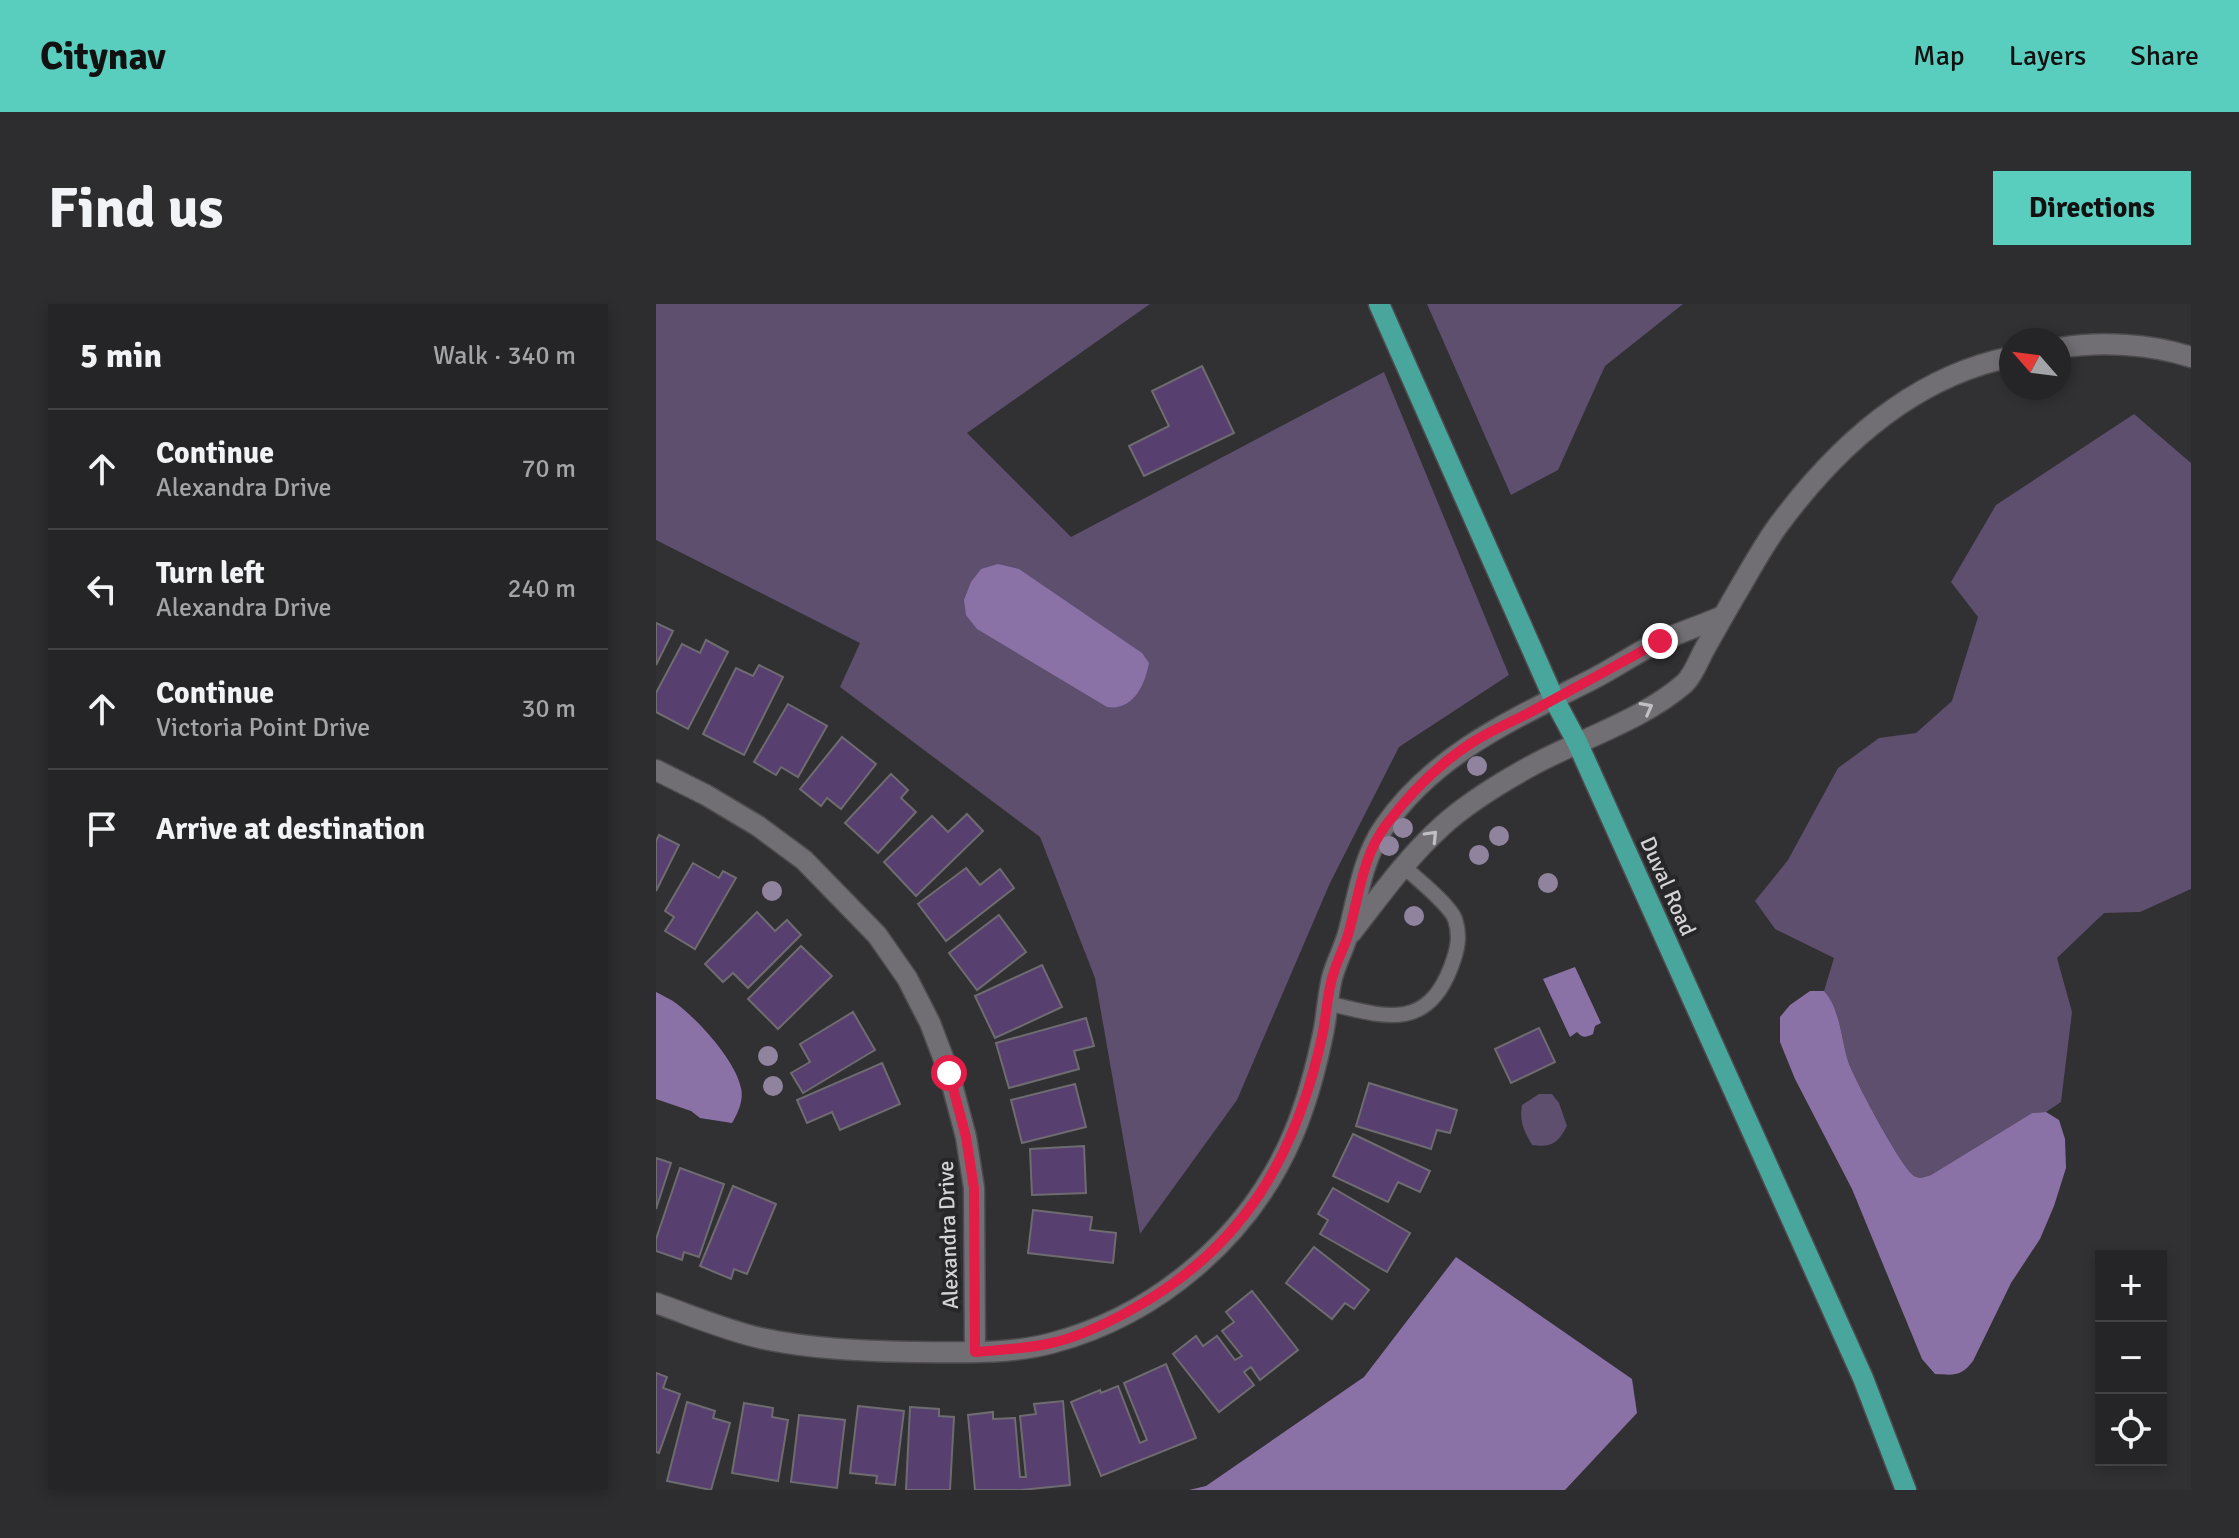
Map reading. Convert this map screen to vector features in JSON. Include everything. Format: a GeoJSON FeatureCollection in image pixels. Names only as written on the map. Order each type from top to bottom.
{"type":"FeatureCollection","features":[{"type":"Feature","properties":{"kind":"main road","name":"Duval Road"},"geometry":{"type":"LineString","coordinates":[[1379,304],[1554,699],[1577,742],[1863,1378],[1906,1490]]}},
{"type":"Feature","properties":{"kind":"street"},"geometry":{"type":"LineString","coordinates":[[2071,347],[2113,345],[2191,357]]}},
{"type":"Feature","properties":{"kind":"street"},"geometry":{"type":"LineString","coordinates":[[1347,939],[1403,866],[1442,826],[1492,788],[1662,700],[1688,680],[1775,530],[1811,482],[1849,444],[1888,412],[1923,390],[1961,371],[1999,360]]}},
{"type":"Feature","properties":{"kind":"street"},"geometry":{"type":"LineString","coordinates":[[656,1303],[760,1338],[810,1347],[856,1351],[975,1352],[1050,1343],[1101,1327],[1150,1300],[1193,1270],[1235,1229],[1268,1183],[1293,1135],[1309,1090],[1324,1030],[1333,973],[1347,939],[1366,860],[1384,827],[1435,770],[1473,742],[1660,641],[1723,616]]}},
{"type":"Feature","properties":{"kind":"street","name":"Alexandra Drive"},"geometry":{"type":"LineString","coordinates":[[656,770],[758,826],[804,860],[877,935],[907,978],[930,1023],[949,1073],[966,1137],[974,1188],[975,1352]]}},
{"type":"Feature","properties":{"kind":"lane"},"geometry":{"type":"LineString","coordinates":[[1327,1003],[1379,1015],[1404,1016],[1427,1006],[1446,980],[1459,945],[1454,917],[1403,866]]}},
{"type":"Feature","properties":{"kind":"shaded area"},"geometry":{"type":"Polygon","coordinates":[[[656,304],[1150,304],[967,433],[1071,537],[1384,372],[1509,675],[1399,747],[1330,883],[1237,1100],[1140,1234],[1095,978],[1040,837],[840,687],[860,643],[656,540],[656,304]]]}},
{"type":"Feature","properties":{"kind":"shaded area"},"geometry":{"type":"Polygon","coordinates":[[[1427,304],[1683,304],[1605,366],[1558,470],[1511,495],[1427,304]]]}},
{"type":"Feature","properties":{"kind":"shaded area"},"geometry":{"type":"Polygon","coordinates":[[[2134,414],[2191,463],[2191,889],[2140,912],[2104,913],[2057,958],[2072,1012],[2061,1102],[2046,1112],[2032,1113],[1931,1175],[1917,1177],[1907,1168],[1888,1139],[1848,1061],[1837,1015],[1824,991],[1834,958],[1775,929],[1755,901],[1788,860],[1838,768],[1879,738],[1916,733],[1952,701],[1978,617],[1951,582],[1996,505],[2134,414]]]}},
{"type":"Feature","properties":{"kind":"shaded area"},"geometry":{"type":"Polygon","coordinates":[[[998,564],[1019,569],[1142,653],[1149,663],[1141,688],[1131,701],[1107,707],[977,629],[966,615],[964,600],[971,582],[981,569],[998,564]]]}},
{"type":"Feature","properties":{"kind":"shaded area"},"geometry":{"type":"Polygon","coordinates":[[[1575,967],[1601,1023],[1595,1026],[1593,1034],[1586,1037],[1577,1032],[1570,1037],[1543,979],[1575,967]]]}},
{"type":"Feature","properties":{"kind":"shaded area"},"geometry":{"type":"Polygon","coordinates":[[[1810,991],[1824,991],[1829,998],[1837,1015],[1848,1061],[1859,1085],[1898,1156],[1915,1177],[1931,1175],[2032,1113],[2046,1112],[2059,1120],[2065,1139],[2066,1168],[2054,1206],[2040,1239],[2011,1283],[1973,1361],[1961,1372],[1935,1374],[1922,1359],[1852,1189],[1795,1079],[1780,1042],[1780,1017],[1790,1005],[1810,991]]]}},
{"type":"Feature","properties":{"kind":"shaded area"},"geometry":{"type":"Polygon","coordinates":[[[656,992],[675,1002],[696,1021],[732,1066],[742,1093],[732,1123],[700,1118],[691,1111],[656,1099],[656,992]]]}},
{"type":"Feature","properties":{"kind":"shaded area"},"geometry":{"type":"Polygon","coordinates":[[[1539,1094],[1552,1094],[1559,1103],[1567,1126],[1557,1140],[1544,1146],[1532,1145],[1521,1116],[1522,1105],[1539,1094]]]}},
{"type":"Feature","properties":{"kind":"shaded area"},"geometry":{"type":"Polygon","coordinates":[[[1456,1257],[1632,1379],[1637,1413],[1565,1490],[1189,1490],[1206,1486],[1364,1377],[1456,1257]]]}},
{"type":"Feature","properties":{"kind":"building"},"geometry":{"type":"Polygon","coordinates":[[[1202,366],[1234,433],[1144,476],[1129,446],[1169,426],[1152,391],[1202,366]]]}},
{"type":"Feature","properties":{"kind":"building"},"geometry":{"type":"Polygon","coordinates":[[[656,623],[673,631],[656,665],[656,623]]]}},
{"type":"Feature","properties":{"kind":"building"},"geometry":{"type":"Polygon","coordinates":[[[706,640],[728,652],[688,729],[656,712],[656,693],[682,644],[700,653],[706,640]]]}},
{"type":"Feature","properties":{"kind":"building"},"geometry":{"type":"Polygon","coordinates":[[[759,665],[783,677],[744,755],[703,734],[736,668],[753,676],[759,665]]]}},
{"type":"Feature","properties":{"kind":"building"},"geometry":{"type":"Polygon","coordinates":[[[788,704],[827,726],[798,777],[781,767],[776,775],[754,762],[788,704]]]}},
{"type":"Feature","properties":{"kind":"building"},"geometry":{"type":"Polygon","coordinates":[[[842,737],[876,764],[841,809],[827,798],[821,806],[800,789],[842,737]]]}},
{"type":"Feature","properties":{"kind":"building"},"geometry":{"type":"Polygon","coordinates":[[[891,774],[908,790],[901,798],[916,812],[878,853],[845,823],[891,774]]]}},
{"type":"Feature","properties":{"kind":"building"},"geometry":{"type":"Polygon","coordinates":[[[967,814],[983,831],[916,896],[884,862],[932,816],[948,832],[967,814]]]}},
{"type":"Feature","properties":{"kind":"building"},"geometry":{"type":"Polygon","coordinates":[[[659,835],[679,845],[656,891],[656,841],[659,835]]]}},
{"type":"Feature","properties":{"kind":"building"},"geometry":{"type":"Polygon","coordinates":[[[693,863],[719,878],[723,871],[736,878],[695,949],[665,931],[674,917],[665,911],[693,863]]]}},
{"type":"Feature","properties":{"kind":"building"},"geometry":{"type":"Polygon","coordinates":[[[966,868],[980,885],[1000,869],[1014,888],[946,941],[918,904],[966,868]]]}},
{"type":"Feature","properties":{"kind":"building"},"geometry":{"type":"Polygon","coordinates":[[[757,912],[775,931],[787,920],[801,935],[748,988],[733,973],[723,982],[705,964],[757,912]]]}},
{"type":"Feature","properties":{"kind":"building"},"geometry":{"type":"Polygon","coordinates":[[[999,915],[1026,952],[977,990],[949,953],[999,915]]]}},
{"type":"Feature","properties":{"kind":"building"},"geometry":{"type":"Polygon","coordinates":[[[801,946],[832,976],[778,1029],[748,999],[801,946]]]}},
{"type":"Feature","properties":{"kind":"building"},"geometry":{"type":"Polygon","coordinates":[[[1042,965],[1062,1007],[995,1038],[975,996],[1042,965]]]}},
{"type":"Feature","properties":{"kind":"building"},"geometry":{"type":"Polygon","coordinates":[[[853,1012],[875,1050],[803,1093],[791,1073],[810,1062],[800,1044],[853,1012]]]}},
{"type":"Feature","properties":{"kind":"building"},"geometry":{"type":"Polygon","coordinates":[[[1086,1018],[1094,1046],[1074,1051],[1079,1069],[1009,1088],[996,1043],[1086,1018]]]}},
{"type":"Feature","properties":{"kind":"building"},"geometry":{"type":"Polygon","coordinates":[[[1539,1028],[1555,1062],[1511,1083],[1495,1049],[1539,1028]]]}},
{"type":"Feature","properties":{"kind":"building"},"geometry":{"type":"Polygon","coordinates":[[[882,1063],[900,1104],[840,1130],[832,1112],[807,1123],[797,1100],[882,1063]]]}},
{"type":"Feature","properties":{"kind":"building"},"geometry":{"type":"Polygon","coordinates":[[[1369,1083],[1457,1110],[1450,1133],[1437,1130],[1431,1149],[1356,1126],[1369,1083]]]}},
{"type":"Feature","properties":{"kind":"building"},"geometry":{"type":"Polygon","coordinates":[[[1075,1084],[1086,1127],[1022,1143],[1011,1100],[1075,1084]]]}},
{"type":"Feature","properties":{"kind":"building"},"geometry":{"type":"Polygon","coordinates":[[[1353,1134],[1430,1171],[1420,1192],[1398,1182],[1388,1202],[1333,1176],[1353,1134]]]}},
{"type":"Feature","properties":{"kind":"building"},"geometry":{"type":"Polygon","coordinates":[[[1084,1146],[1086,1193],[1032,1195],[1030,1149],[1084,1146]]]}},
{"type":"Feature","properties":{"kind":"building"},"geometry":{"type":"Polygon","coordinates":[[[656,1158],[671,1163],[656,1209],[656,1158]]]}},
{"type":"Feature","properties":{"kind":"building"},"geometry":{"type":"Polygon","coordinates":[[[680,1168],[724,1184],[699,1257],[684,1252],[682,1260],[656,1251],[656,1239],[680,1168]]]}},
{"type":"Feature","properties":{"kind":"building"},"geometry":{"type":"Polygon","coordinates":[[[733,1186],[776,1204],[747,1274],[734,1269],[731,1279],[700,1266],[733,1186]]]}},
{"type":"Feature","properties":{"kind":"building"},"geometry":{"type":"Polygon","coordinates":[[[1333,1188],[1410,1233],[1387,1272],[1320,1234],[1328,1220],[1318,1214],[1333,1188]]]}},
{"type":"Feature","properties":{"kind":"building"},"geometry":{"type":"Polygon","coordinates":[[[1033,1210],[1092,1217],[1090,1230],[1116,1233],[1113,1263],[1028,1253],[1033,1210]]]}},
{"type":"Feature","properties":{"kind":"building"},"geometry":{"type":"Polygon","coordinates":[[[1314,1247],[1369,1290],[1354,1309],[1345,1303],[1332,1319],[1286,1283],[1314,1247]]]}},
{"type":"Feature","properties":{"kind":"building"},"geometry":{"type":"Polygon","coordinates":[[[1252,1291],[1298,1350],[1260,1380],[1251,1367],[1244,1372],[1254,1385],[1219,1412],[1173,1354],[1196,1336],[1203,1346],[1217,1336],[1235,1360],[1242,1356],[1222,1331],[1234,1322],[1226,1312],[1252,1291]]]}},
{"type":"Feature","properties":{"kind":"building"},"geometry":{"type":"Polygon","coordinates":[[[1166,1364],[1196,1438],[1101,1476],[1071,1402],[1118,1386],[1140,1443],[1147,1440],[1124,1383],[1166,1364]]]}},
{"type":"Feature","properties":{"kind":"building"},"geometry":{"type":"Polygon","coordinates":[[[656,1373],[667,1377],[663,1388],[680,1394],[659,1453],[656,1452],[656,1373]]]}},
{"type":"Feature","properties":{"kind":"building"},"geometry":{"type":"Polygon","coordinates":[[[1063,1401],[1070,1485],[1021,1490],[975,1490],[968,1415],[993,1412],[993,1419],[1015,1418],[1020,1477],[1026,1477],[1020,1416],[1036,1414],[1034,1404],[1063,1401]]]}},
{"type":"Feature","properties":{"kind":"building"},"geometry":{"type":"Polygon","coordinates":[[[687,1402],[715,1411],[713,1418],[730,1423],[711,1490],[667,1481],[687,1402]]]}},
{"type":"Feature","properties":{"kind":"building"},"geometry":{"type":"Polygon","coordinates":[[[744,1403],[773,1408],[772,1417],[788,1420],[778,1481],[732,1473],[744,1403]]]}},
{"type":"Feature","properties":{"kind":"building"},"geometry":{"type":"Polygon","coordinates":[[[858,1406],[904,1411],[895,1485],[876,1483],[877,1476],[850,1473],[858,1406]]]}},
{"type":"Feature","properties":{"kind":"building"},"geometry":{"type":"Polygon","coordinates":[[[910,1407],[939,1409],[939,1416],[954,1417],[950,1490],[906,1490],[910,1407]]]}},
{"type":"Feature","properties":{"kind":"building"},"geometry":{"type":"Polygon","coordinates":[[[799,1415],[845,1420],[837,1488],[791,1482],[799,1415]]]}},
{"type":"Feature","properties":{"kind":"route"},"geometry":{"type":"LineString","coordinates":[[949,1073],[966,1137],[974,1188],[975,1352],[1050,1343],[1101,1327],[1150,1300],[1193,1270],[1235,1229],[1268,1183],[1293,1135],[1309,1090],[1324,1030],[1333,973],[1347,939],[1366,860],[1384,827],[1435,770],[1473,742],[1660,641]]}}]}
